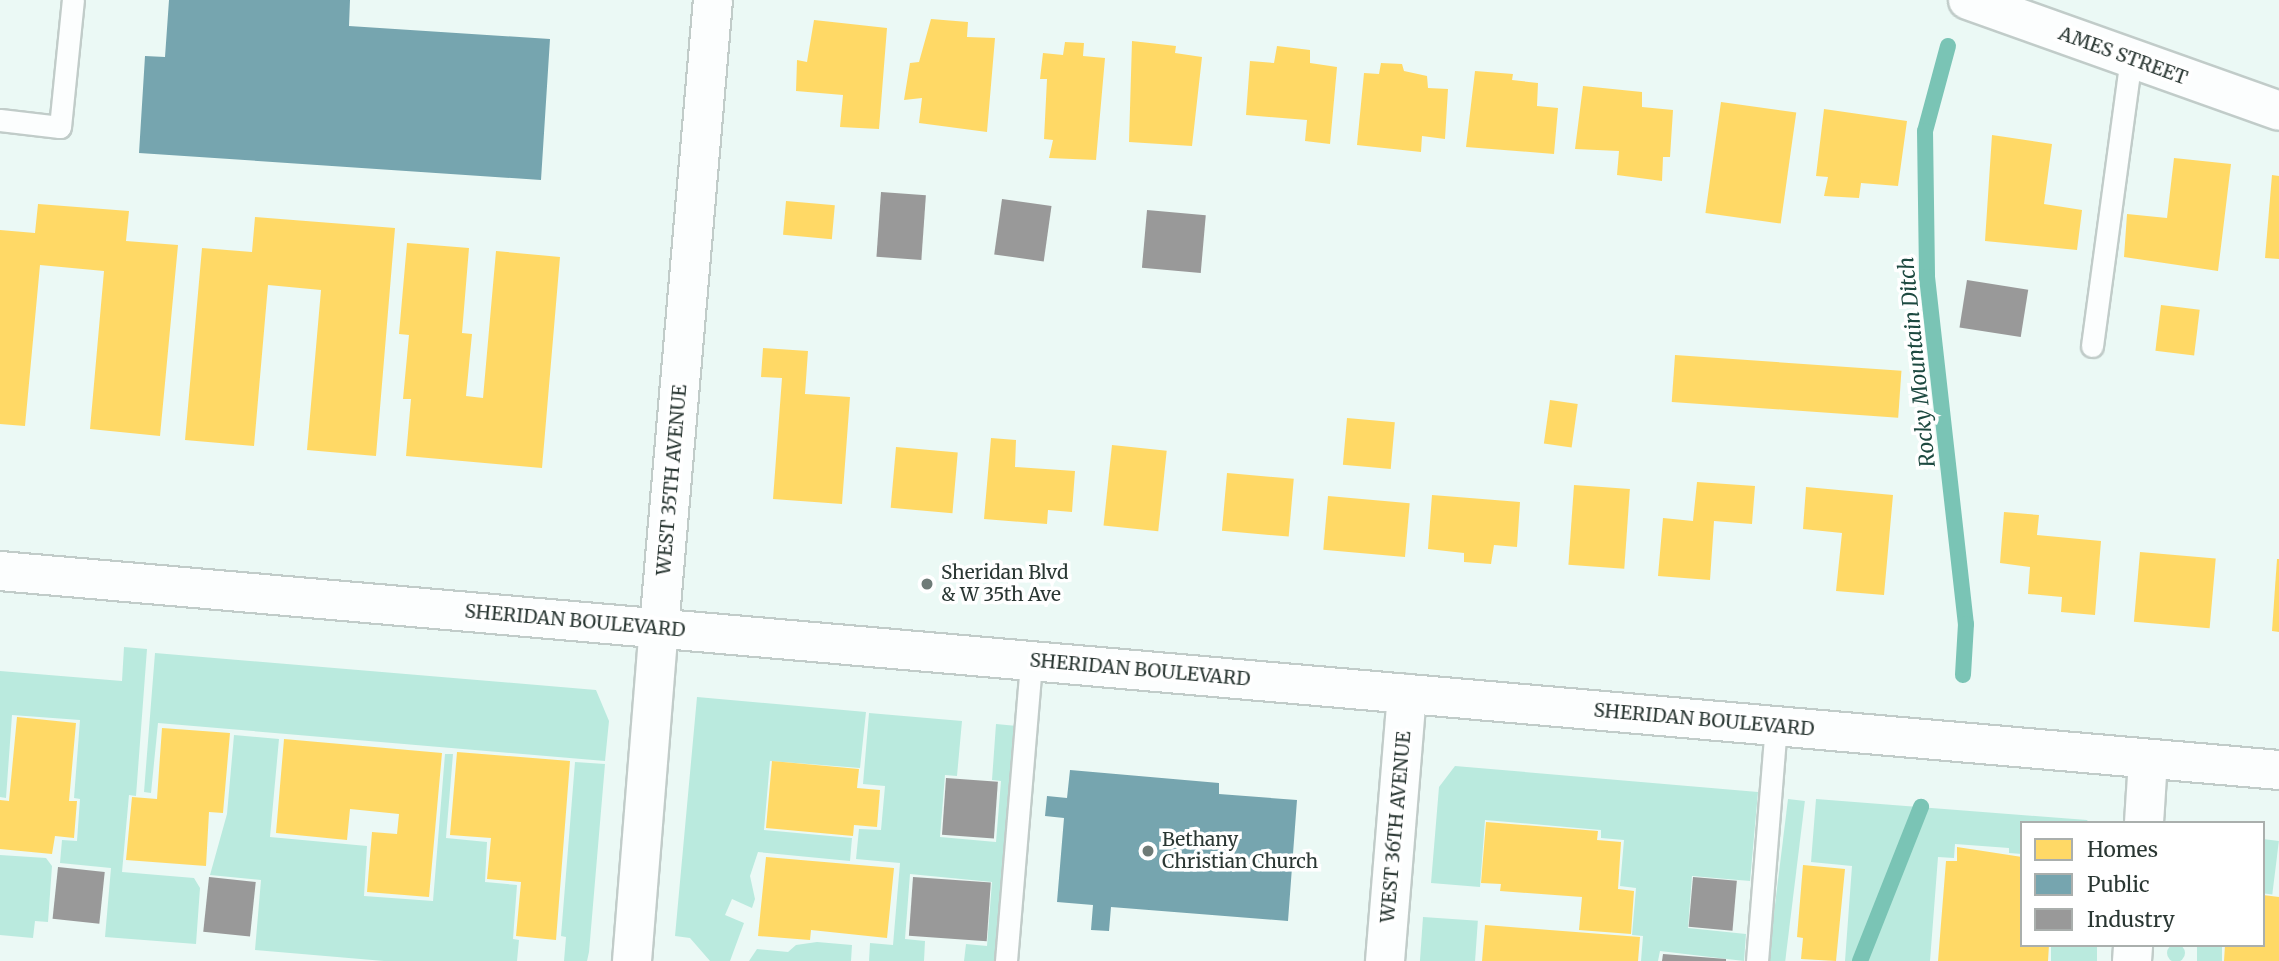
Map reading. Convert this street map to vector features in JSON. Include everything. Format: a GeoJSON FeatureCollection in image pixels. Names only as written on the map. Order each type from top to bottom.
{"type":"FeatureCollection","features":[{"type":"Feature","properties":{"kind":"main road","name":"WEST 35TH AVENUE"},"geometry":{"type":"LineString","coordinates":[[632,961],[713,0]]}},
{"type":"Feature","properties":{"kind":"main road","name":"AMES STREET"},"geometry":{"type":"LineString","coordinates":[[1968,0],[2279,111]]}},
{"type":"Feature","properties":{"kind":"main road","name":"SHERIDAN BOULEVARD"},"geometry":{"type":"LineString","coordinates":[[0,571],[2279,771]]}},
{"type":"Feature","properties":{"kind":"main road","name":"WEST 36TH AVENUE"},"geometry":{"type":"LineString","coordinates":[[1385,961],[1407,694]]}},
{"type":"Feature","properties":{"kind":"main road"},"geometry":{"type":"LineString","coordinates":[[2144,821],[2148,759]]}},
{"type":"Feature","properties":{"kind":"lane"},"geometry":{"type":"LineString","coordinates":[[0,120],[61,127],[72,0]]}},
{"type":"Feature","properties":{"kind":"lane"},"geometry":{"type":"LineString","coordinates":[[2092,346],[2131,58]]}},
{"type":"Feature","properties":{"kind":"lane"},"geometry":{"type":"LineString","coordinates":[[1006,961],[1031,661]]}},
{"type":"Feature","properties":{"kind":"lane"},"geometry":{"type":"LineString","coordinates":[[1757,961],[1776,726]]}},
{"type":"Feature","properties":{"kind":"green space"},"geometry":{"type":"Polygon","coordinates":[[[124,647],[147,649],[136,796],[129,795],[122,872],[194,878],[200,888],[196,944],[105,937],[111,868],[60,863],[62,840],[77,841],[80,799],[74,798],[80,720],[12,715],[6,798],[0,797],[0,671],[122,681],[124,647]]]}},
{"type":"Feature","properties":{"kind":"green space"},"geometry":{"type":"Polygon","coordinates":[[[155,653],[596,690],[609,721],[605,761],[158,723],[151,793],[144,792],[155,653]]]}},
{"type":"Feature","properties":{"kind":"green space"},"geometry":{"type":"Polygon","coordinates":[[[697,697],[866,712],[860,768],[770,761],[764,830],[852,838],[850,861],[758,852],[750,876],[755,899],[752,908],[732,899],[725,915],[744,923],[730,961],[710,961],[690,938],[675,936],[697,697]]]}},
{"type":"Feature","properties":{"kind":"green space"},"geometry":{"type":"Polygon","coordinates":[[[869,713],[962,721],[957,776],[945,775],[940,837],[996,842],[1001,781],[992,780],[996,724],[1017,726],[997,961],[964,961],[966,944],[987,946],[992,882],[910,874],[905,939],[925,941],[924,961],[869,961],[870,943],[893,945],[900,863],[856,859],[859,829],[881,830],[885,786],[863,784],[869,713]]]}},
{"type":"Feature","properties":{"kind":"green space"},"geometry":{"type":"Polygon","coordinates":[[[234,735],[279,739],[270,837],[367,846],[364,896],[433,901],[445,754],[453,754],[446,838],[487,842],[485,882],[517,885],[513,939],[519,940],[517,961],[384,961],[255,950],[261,880],[210,875],[227,814],[234,735]]]}},
{"type":"Feature","properties":{"kind":"green space"},"geometry":{"type":"Polygon","coordinates":[[[575,762],[605,764],[587,961],[564,961],[566,937],[561,936],[575,762]]]}},
{"type":"Feature","properties":{"kind":"green space"},"geometry":{"type":"Polygon","coordinates":[[[1455,766],[1758,792],[1750,881],[1692,876],[1688,928],[1746,934],[1744,961],[1660,951],[1658,961],[1641,961],[1643,936],[1632,935],[1636,888],[1620,886],[1624,840],[1601,838],[1601,830],[1485,820],[1480,887],[1431,883],[1439,787],[1455,766]]]}},
{"type":"Feature","properties":{"kind":"green space"},"geometry":{"type":"Polygon","coordinates":[[[1788,799],[1805,801],[1785,961],[1768,961],[1788,799]]]}},
{"type":"Feature","properties":{"kind":"green space"},"geometry":{"type":"Polygon","coordinates":[[[1816,799],[2088,821],[2020,821],[2020,854],[2009,853],[2009,848],[1955,844],[1954,858],[1938,857],[1930,961],[1845,961],[1852,866],[1811,862],[1816,799]]]}},
{"type":"Feature","properties":{"kind":"green space"},"geometry":{"type":"Polygon","coordinates":[[[2265,839],[2279,841],[2272,895],[2265,894],[2265,839]]]}},
{"type":"Feature","properties":{"kind":"green space"},"geometry":{"type":"Polygon","coordinates":[[[0,855],[46,858],[52,866],[48,922],[35,921],[33,938],[0,935],[0,855]]]}},
{"type":"Feature","properties":{"kind":"green space"},"geometry":{"type":"Polygon","coordinates":[[[1423,917],[1478,921],[1475,961],[1420,961],[1423,917]]]}},
{"type":"Feature","properties":{"kind":"green space"},"geometry":{"type":"Polygon","coordinates":[[[817,942],[852,945],[851,961],[749,961],[757,949],[788,952],[796,945],[817,942]]]}},
{"type":"Feature","properties":{"kind":"green space"},"geometry":{"type":"Polygon","coordinates":[[[2051,947],[2097,947],[2097,961],[2051,961],[2051,947]]]}},
{"type":"Feature","properties":{"kind":"green space"},"geometry":{"type":"Polygon","coordinates":[[[2170,947],[2182,947],[2182,959],[2176,962],[2170,959],[2167,953],[2170,947]]]}},
{"type":"Feature","properties":{"kind":"green space"},"geometry":{"type":"Polygon","coordinates":[[[2197,947],[2222,947],[2222,961],[2197,961],[2197,947]]]}},
{"type":"Feature","properties":{"kind":"building: Homes"},"geometry":{"type":"Polygon","coordinates":[[[931,19],[968,22],[967,37],[995,38],[987,132],[919,123],[922,98],[904,100],[910,63],[919,62],[931,19]]]}},
{"type":"Feature","properties":{"kind":"building: Homes"},"geometry":{"type":"Polygon","coordinates":[[[814,20],[887,28],[879,129],[840,127],[843,95],[796,91],[797,60],[807,62],[814,20]]]}},
{"type":"Feature","properties":{"kind":"building: Homes"},"geometry":{"type":"Polygon","coordinates":[[[1132,41],[1176,46],[1175,53],[1202,57],[1192,146],[1129,142],[1132,41]]]}},
{"type":"Feature","properties":{"kind":"building: Homes"},"geometry":{"type":"Polygon","coordinates":[[[1065,42],[1084,43],[1083,56],[1105,58],[1096,160],[1049,158],[1053,140],[1044,139],[1047,79],[1040,79],[1043,53],[1063,55],[1065,42]]]}},
{"type":"Feature","properties":{"kind":"building: Homes"},"geometry":{"type":"Polygon","coordinates":[[[1277,46],[1310,50],[1310,63],[1337,67],[1330,144],[1305,141],[1307,120],[1246,115],[1250,61],[1274,63],[1277,46]]]}},
{"type":"Feature","properties":{"kind":"building: Homes"},"geometry":{"type":"Polygon","coordinates":[[[1381,63],[1402,64],[1404,71],[1427,76],[1428,88],[1448,89],[1445,139],[1422,136],[1421,152],[1357,145],[1364,73],[1379,74],[1381,63]]]}},
{"type":"Feature","properties":{"kind":"building: Homes"},"geometry":{"type":"Polygon","coordinates":[[[1475,71],[1513,74],[1512,80],[1538,83],[1537,106],[1558,108],[1554,154],[1466,147],[1475,71]]]}},
{"type":"Feature","properties":{"kind":"building: Homes"},"geometry":{"type":"Polygon","coordinates":[[[1583,86],[1642,92],[1642,107],[1673,110],[1670,157],[1663,157],[1662,181],[1617,175],[1619,151],[1575,149],[1583,86]]]}},
{"type":"Feature","properties":{"kind":"building: Homes"},"geometry":{"type":"Polygon","coordinates":[[[1721,102],[1796,113],[1781,223],[1705,213],[1721,102]]]}},
{"type":"Feature","properties":{"kind":"building: Homes"},"geometry":{"type":"Polygon","coordinates":[[[1824,109],[1907,121],[1898,186],[1861,183],[1859,198],[1824,196],[1828,177],[1816,176],[1824,109]]]}},
{"type":"Feature","properties":{"kind":"building: Homes"},"geometry":{"type":"Polygon","coordinates":[[[1992,135],[2052,144],[2044,204],[2082,210],[2077,250],[1985,241],[1992,135]]]}},
{"type":"Feature","properties":{"kind":"building: Homes"},"geometry":{"type":"Polygon","coordinates":[[[2174,158],[2231,164],[2218,271],[2124,257],[2127,214],[2167,218],[2174,158]]]}},
{"type":"Feature","properties":{"kind":"building: Homes"},"geometry":{"type":"Polygon","coordinates":[[[2272,175],[2279,176],[2279,259],[2265,258],[2272,175]]]}},
{"type":"Feature","properties":{"kind":"building: Homes"},"geometry":{"type":"Polygon","coordinates":[[[786,201],[835,205],[832,239],[783,235],[786,201]]]}},
{"type":"Feature","properties":{"kind":"building: Homes"},"geometry":{"type":"Polygon","coordinates":[[[38,204],[129,211],[126,241],[178,245],[160,436],[90,429],[104,271],[40,265],[25,426],[0,424],[0,230],[35,233],[38,204]]]}},
{"type":"Feature","properties":{"kind":"building: Homes"},"geometry":{"type":"Polygon","coordinates":[[[255,217],[395,228],[376,456],[307,450],[321,290],[268,285],[254,446],[185,440],[202,248],[252,252],[255,217]]]}},
{"type":"Feature","properties":{"kind":"building: Homes"},"geometry":{"type":"Polygon","coordinates":[[[407,243],[469,248],[462,333],[472,334],[466,396],[483,398],[496,251],[560,257],[542,468],[406,456],[411,399],[403,399],[409,335],[399,334],[407,243]]]}},
{"type":"Feature","properties":{"kind":"building: Homes"},"geometry":{"type":"Polygon","coordinates":[[[2161,305],[2200,310],[2194,355],[2155,351],[2161,305]]]}},
{"type":"Feature","properties":{"kind":"building: Homes"},"geometry":{"type":"Polygon","coordinates":[[[763,348],[808,351],[805,394],[850,397],[842,504],[773,499],[782,378],[761,377],[763,348]]]}},
{"type":"Feature","properties":{"kind":"building: Homes"},"geometry":{"type":"Polygon","coordinates":[[[1675,355],[1901,371],[1898,418],[1672,402],[1675,355]]]}},
{"type":"Feature","properties":{"kind":"building: Homes"},"geometry":{"type":"Polygon","coordinates":[[[1550,400],[1578,404],[1572,447],[1544,444],[1550,400]]]}},
{"type":"Feature","properties":{"kind":"building: Homes"},"geometry":{"type":"Polygon","coordinates":[[[1347,418],[1395,422],[1391,469],[1343,465],[1347,418]]]}},
{"type":"Feature","properties":{"kind":"building: Homes"},"geometry":{"type":"Polygon","coordinates":[[[991,438],[1016,440],[1015,467],[1075,471],[1072,512],[1048,510],[1047,524],[984,519],[991,438]]]}},
{"type":"Feature","properties":{"kind":"building: Homes"},"geometry":{"type":"Polygon","coordinates":[[[1112,445],[1167,451],[1158,531],[1104,526],[1112,445]]]}},
{"type":"Feature","properties":{"kind":"building: Homes"},"geometry":{"type":"Polygon","coordinates":[[[896,447],[958,452],[952,513],[891,508],[896,447]]]}},
{"type":"Feature","properties":{"kind":"building: Homes"},"geometry":{"type":"Polygon","coordinates":[[[1227,473],[1294,479],[1289,537],[1222,531],[1227,473]]]}},
{"type":"Feature","properties":{"kind":"building: Homes"},"geometry":{"type":"Polygon","coordinates":[[[1697,482],[1755,486],[1752,524],[1714,521],[1710,580],[1658,576],[1663,518],[1693,521],[1697,482]]]}},
{"type":"Feature","properties":{"kind":"building: Homes"},"geometry":{"type":"Polygon","coordinates":[[[1574,485],[1630,489],[1624,569],[1568,565],[1574,485]]]}},
{"type":"Feature","properties":{"kind":"building: Homes"},"geometry":{"type":"Polygon","coordinates":[[[1806,487],[1893,495],[1884,595],[1836,591],[1842,533],[1803,529],[1806,487]]]}},
{"type":"Feature","properties":{"kind":"building: Homes"},"geometry":{"type":"Polygon","coordinates":[[[1432,495],[1520,502],[1517,547],[1494,545],[1491,564],[1464,562],[1464,553],[1428,549],[1432,495]]]}},
{"type":"Feature","properties":{"kind":"building: Homes"},"geometry":{"type":"Polygon","coordinates":[[[1328,496],[1410,503],[1405,557],[1323,550],[1328,496]]]}},
{"type":"Feature","properties":{"kind":"building: Homes"},"geometry":{"type":"Polygon","coordinates":[[[2004,512],[2039,515],[2037,535],[2101,541],[2095,615],[2061,612],[2062,597],[2028,594],[2030,567],[2000,563],[2004,512]]]}},
{"type":"Feature","properties":{"kind":"building: Homes"},"geometry":{"type":"Polygon","coordinates":[[[2140,552],[2216,559],[2210,628],[2134,622],[2140,552]]]}},
{"type":"Feature","properties":{"kind":"building: Homes"},"geometry":{"type":"Polygon","coordinates":[[[2279,559],[2279,632],[2272,631],[2279,559]]]}},
{"type":"Feature","properties":{"kind":"building: Homes"},"geometry":{"type":"Polygon","coordinates":[[[17,717],[76,723],[69,801],[77,801],[74,838],[55,836],[52,854],[0,849],[0,800],[9,801],[17,717]]]}},
{"type":"Feature","properties":{"kind":"building: Homes"},"geometry":{"type":"Polygon","coordinates":[[[162,728],[230,733],[223,813],[209,812],[206,866],[126,860],[132,797],[157,799],[162,728]]]}},
{"type":"Feature","properties":{"kind":"building: Homes"},"geometry":{"type":"Polygon","coordinates":[[[284,739],[442,753],[429,897],[367,892],[372,832],[397,834],[399,814],[350,809],[347,840],[276,833],[284,739]]]}},
{"type":"Feature","properties":{"kind":"building: Homes"},"geometry":{"type":"Polygon","coordinates":[[[457,752],[570,761],[556,940],[516,936],[521,882],[487,879],[491,838],[450,835],[457,752]]]}},
{"type":"Feature","properties":{"kind":"building: Homes"},"geometry":{"type":"Polygon","coordinates":[[[772,761],[859,769],[857,788],[880,790],[877,827],[854,825],[853,836],[766,828],[772,761]]]}},
{"type":"Feature","properties":{"kind":"building: Homes"},"geometry":{"type":"Polygon","coordinates":[[[1486,822],[1598,831],[1597,840],[1621,842],[1618,889],[1634,891],[1631,934],[1579,930],[1582,897],[1500,891],[1501,884],[1481,883],[1486,822]]]}},
{"type":"Feature","properties":{"kind":"building: Homes"},"geometry":{"type":"Polygon","coordinates":[[[1957,847],[2020,857],[2020,947],[2049,947],[2048,961],[1938,961],[1946,861],[1957,861],[1957,847]]]}},
{"type":"Feature","properties":{"kind":"building: Homes"},"geometry":{"type":"Polygon","coordinates":[[[766,857],[894,868],[887,938],[811,930],[810,940],[758,936],[766,857]]]}},
{"type":"Feature","properties":{"kind":"building: Homes"},"geometry":{"type":"Polygon","coordinates":[[[1803,865],[1845,869],[1836,961],[1801,959],[1803,938],[1797,937],[1803,865]]]}},
{"type":"Feature","properties":{"kind":"building: Homes"},"geometry":{"type":"Polygon","coordinates":[[[2265,895],[2279,897],[2279,961],[2224,961],[2225,947],[2265,947],[2265,895]]]}},
{"type":"Feature","properties":{"kind":"building: Homes"},"geometry":{"type":"Polygon","coordinates":[[[1485,925],[1640,937],[1638,961],[1482,961],[1485,925]]]}},
{"type":"Feature","properties":{"kind":"building: Public"},"geometry":{"type":"Polygon","coordinates":[[[169,0],[350,0],[349,26],[550,39],[541,180],[139,153],[145,56],[165,57],[169,0]]]}},
{"type":"Feature","properties":{"kind":"building: Public"},"geometry":{"type":"Polygon","coordinates":[[[1070,770],[1219,783],[1219,794],[1297,800],[1288,921],[1111,907],[1109,931],[1091,930],[1093,905],[1057,902],[1064,818],[1045,816],[1047,796],[1067,798],[1070,770]]]}},
{"type":"Feature","properties":{"kind":"building: Industry"},"geometry":{"type":"Polygon","coordinates":[[[881,192],[926,195],[921,260],[876,257],[881,192]]]}},
{"type":"Feature","properties":{"kind":"building: Industry"},"geometry":{"type":"Polygon","coordinates":[[[1002,199],[1052,206],[1044,261],[994,254],[1002,199]]]}},
{"type":"Feature","properties":{"kind":"building: Industry"},"geometry":{"type":"Polygon","coordinates":[[[1147,210],[1206,215],[1201,273],[1142,268],[1147,210]]]}},
{"type":"Feature","properties":{"kind":"building: Industry"},"geometry":{"type":"Polygon","coordinates":[[[1967,280],[2028,290],[2021,337],[1959,327],[1967,280]]]}},
{"type":"Feature","properties":{"kind":"building: Industry"},"geometry":{"type":"Polygon","coordinates":[[[946,778],[998,782],[994,838],[942,835],[946,778]]]}},
{"type":"Feature","properties":{"kind":"building: Industry"},"geometry":{"type":"Polygon","coordinates":[[[58,867],[105,872],[99,924],[53,919],[58,867]]]}},
{"type":"Feature","properties":{"kind":"building: Industry"},"geometry":{"type":"Polygon","coordinates":[[[209,877],[256,882],[250,937],[203,932],[209,877]]]}},
{"type":"Feature","properties":{"kind":"building: Industry"},"geometry":{"type":"Polygon","coordinates":[[[913,877],[991,882],[987,941],[909,936],[913,877]]]}},
{"type":"Feature","properties":{"kind":"building: Industry"},"geometry":{"type":"Polygon","coordinates":[[[1693,877],[1737,881],[1732,931],[1689,927],[1693,877]]]}},
{"type":"Feature","properties":{"kind":"building: Industry"},"geometry":{"type":"Polygon","coordinates":[[[1663,954],[1726,959],[1726,961],[1662,961],[1663,954]]]}},
{"type":"Feature","properties":{"kind":"waterway","name":"Rocky Mountain Ditch"},"geometry":{"type":"LineString","coordinates":[[1948,46],[1925,131],[1927,277],[1966,624],[1963,675]]}},
{"type":"Feature","properties":{"kind":"waterway","name":"Rocky Mountain Ditch"},"geometry":{"type":"LineString","coordinates":[[1860,961],[1921,807]]}},
{"type":"Feature","properties":{"kind":"place","name":"Sheridan Blvd & W 35th Ave"},"geometry":{"type":"Point","coordinates":[927,584]}},
{"type":"Feature","properties":{"kind":"place","name":"Bethany Christian Church"},"geometry":{"type":"Point","coordinates":[1148,851]}}]}
